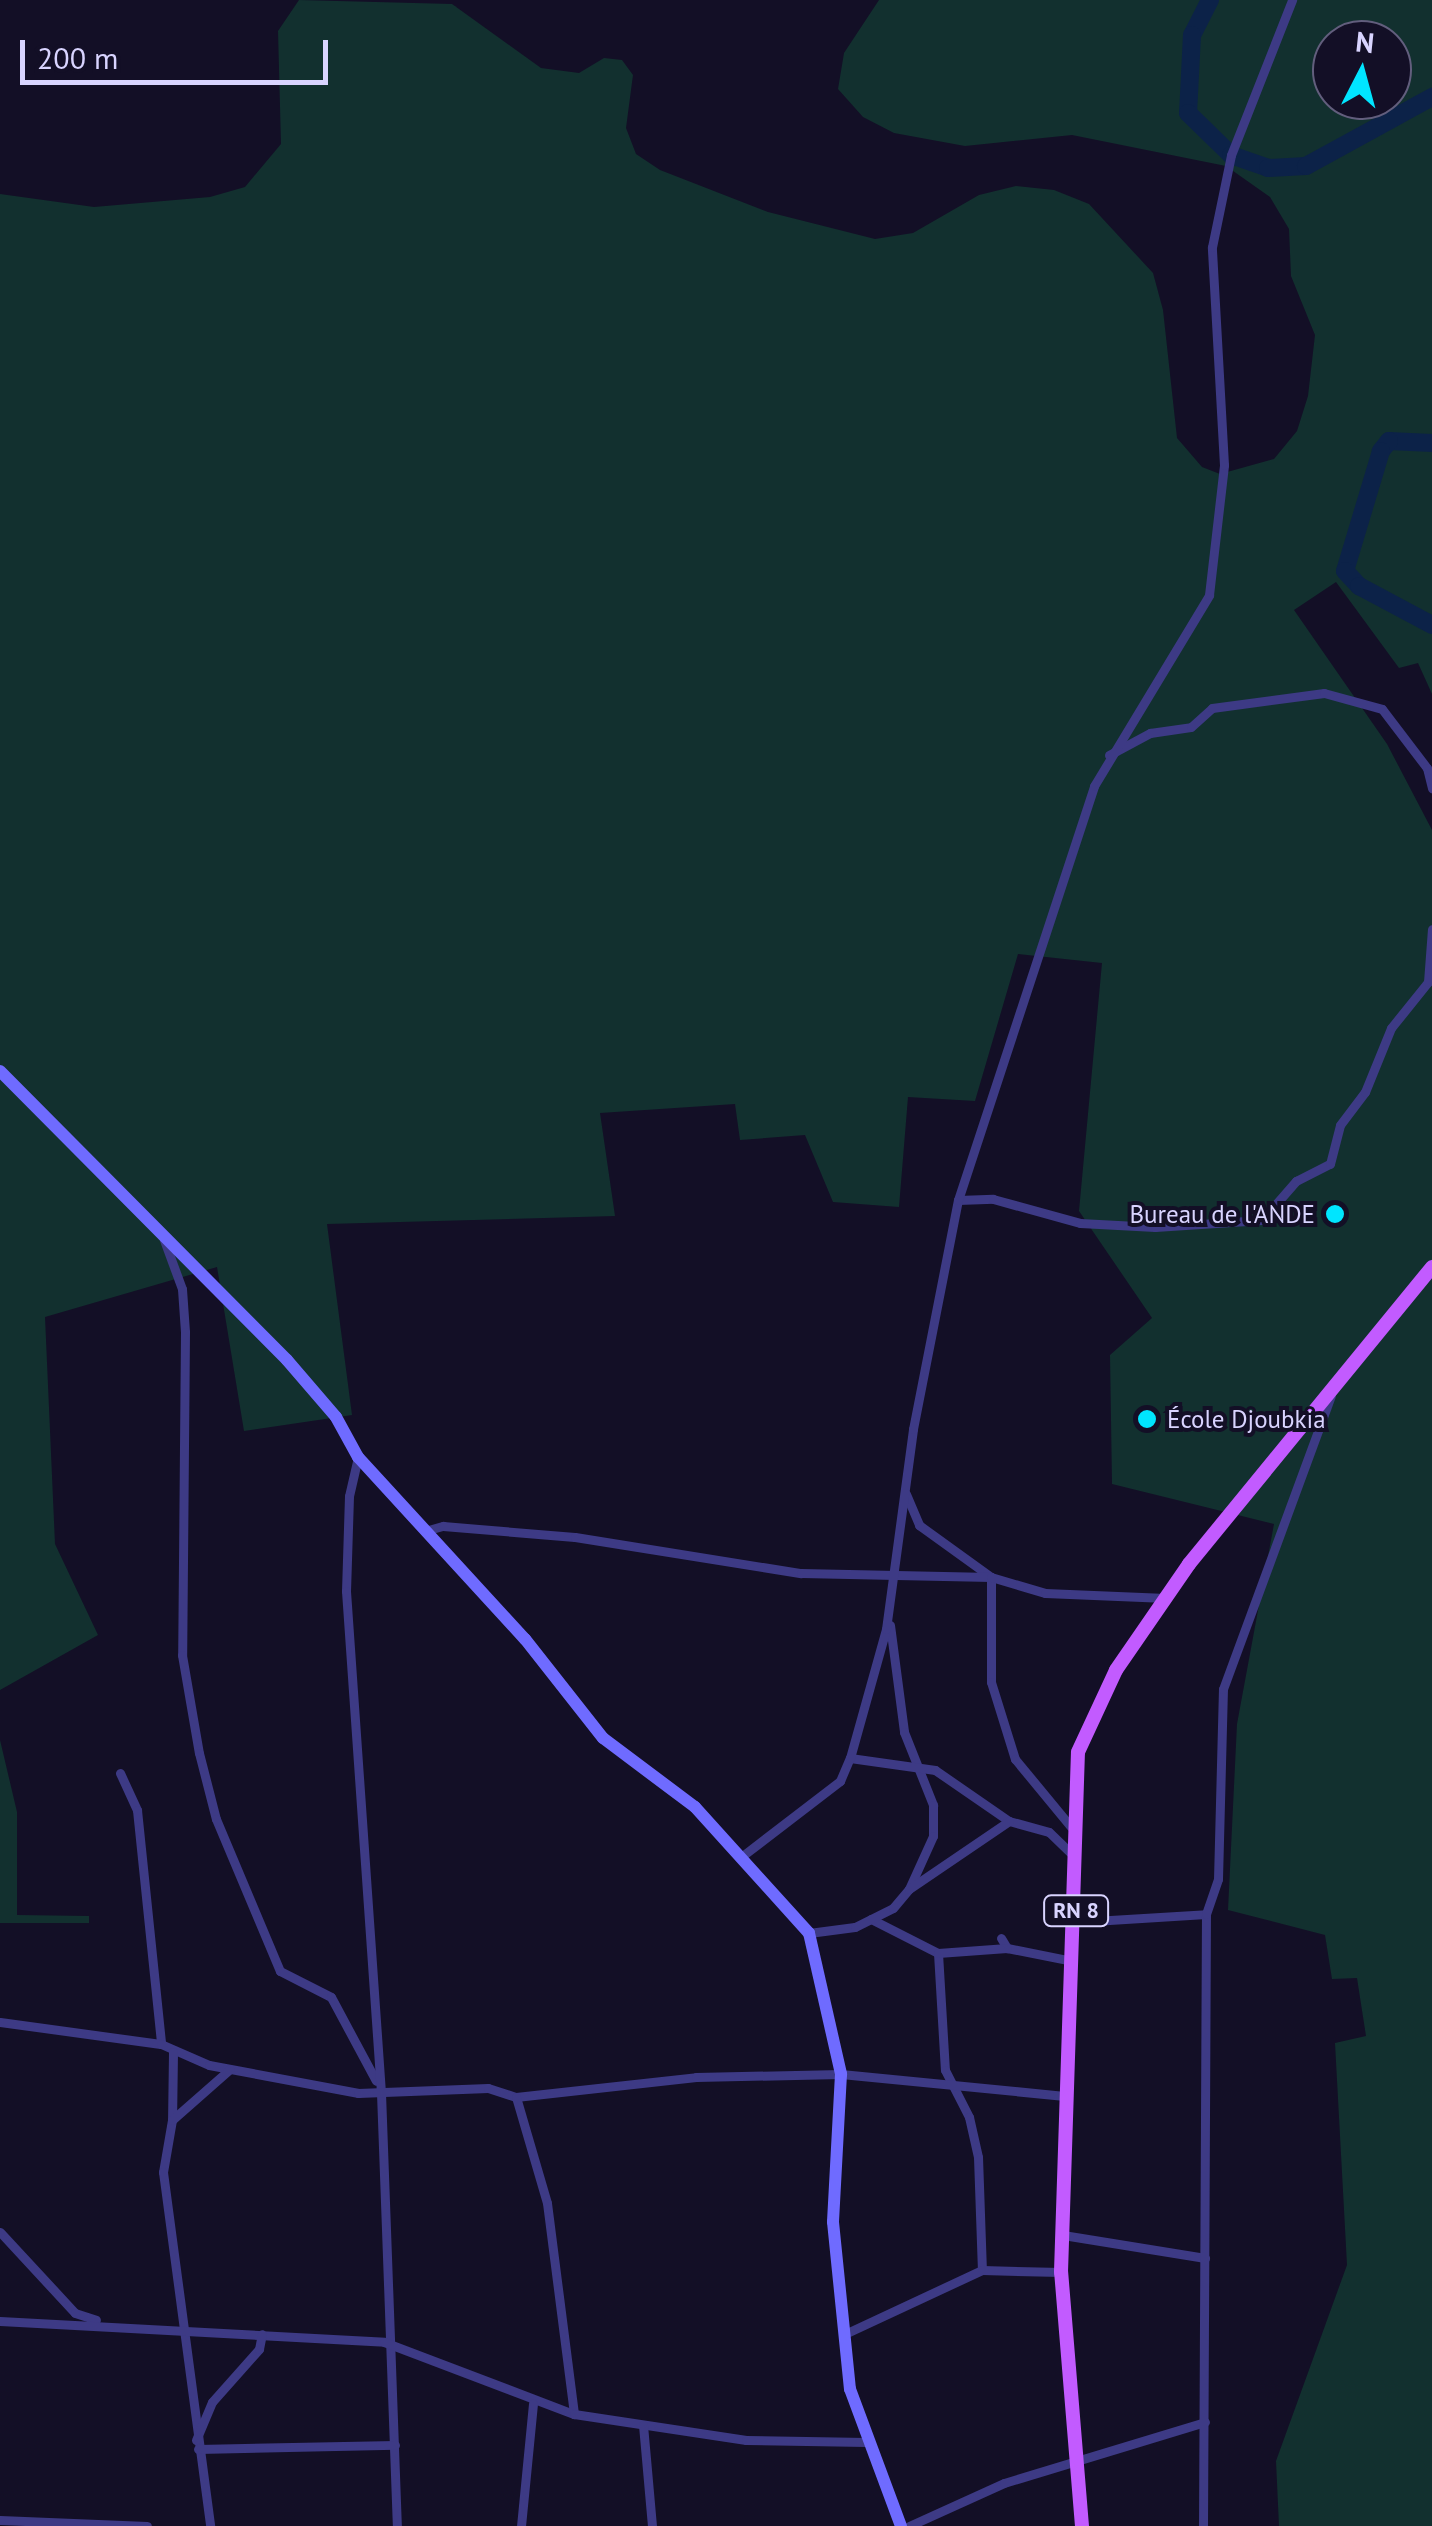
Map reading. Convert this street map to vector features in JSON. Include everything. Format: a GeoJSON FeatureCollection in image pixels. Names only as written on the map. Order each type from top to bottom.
{"type":"FeatureCollection","features":[{"type":"Feature","properties":{"kind":"main road","name":"RN 8"},"geometry":{"type":"LineString","coordinates":[[1082,2526],[1061,2272],[1077,1922],[1072,1785],[1090,1718],[1116,1670],[1189,1564],[1336,1377],[1432,1266]]}},
{"type":"Feature","properties":{"kind":"street"},"geometry":{"type":"LineString","coordinates":[[740,1858],[840,1781],[850,1758],[888,1612],[904,1490],[958,1200],[1109,755],[1162,681],[1209,595],[1224,464],[1212,246],[1231,155],[1292,0]]}},
{"type":"Feature","properties":{"kind":"street"},"geometry":{"type":"LineString","coordinates":[[1109,755],[1150,733],[1191,728],[1212,708],[1324,693],[1382,709],[1426,768],[1432,788]]}},
{"type":"Feature","properties":{"kind":"street"},"geometry":{"type":"LineString","coordinates":[[958,1200],[993,1198],[1080,1223],[1155,1227],[1262,1220],[1296,1181],[1330,1164],[1340,1125],[1365,1092],[1391,1028],[1428,982],[1432,929]]}},
{"type":"Feature","properties":{"kind":"street"},"geometry":{"type":"LineString","coordinates":[[0,1072],[287,1360],[336,1417],[358,1457],[525,1638],[603,1738],[695,1807],[809,1933],[841,2074],[833,2222],[849,2332],[850,2389],[866,2442],[901,2526]]}},
{"type":"Feature","properties":{"kind":"street"},"geometry":{"type":"LineString","coordinates":[[161,1231],[182,1289],[189,1433],[182,1655],[198,1753],[216,1819],[280,1972],[331,1997],[381,2093]]}},
{"type":"Feature","properties":{"kind":"street"},"geometry":{"type":"LineString","coordinates":[[1203,2526],[1206,1914],[1218,1880],[1223,1689],[1336,1377]]}},
{"type":"Feature","properties":{"kind":"street"},"geometry":{"type":"LineString","coordinates":[[358,1457],[349,1496],[346,1591],[381,2093],[397,2526]]}},
{"type":"Feature","properties":{"kind":"street"},"geometry":{"type":"LineString","coordinates":[[904,1490],[919,1525],[991,1578]]}},
{"type":"Feature","properties":{"kind":"street"},"geometry":{"type":"LineString","coordinates":[[425,1531],[443,1526],[575,1537],[801,1572],[991,1578],[1045,1594],[1169,1598]]}},
{"type":"Feature","properties":{"kind":"street"},"geometry":{"type":"LineString","coordinates":[[991,1578],[991,1682],[1014,1760],[1071,1827]]}},
{"type":"Feature","properties":{"kind":"street"},"geometry":{"type":"LineString","coordinates":[[809,1933],[871,1919],[893,1908],[908,1889],[933,1836],[933,1805],[900,1716],[888,1612]]}},
{"type":"Feature","properties":{"kind":"street"},"geometry":{"type":"LineString","coordinates":[[850,1758],[918,1766],[996,1806],[1008,1821],[1050,1832],[1073,1854]]}},
{"type":"Feature","properties":{"kind":"street"},"geometry":{"type":"LineString","coordinates":[[120,1773],[137,1810],[161,2044]]}},
{"type":"Feature","properties":{"kind":"street"},"geometry":{"type":"LineString","coordinates":[[908,1889],[1008,1821]]}},
{"type":"Feature","properties":{"kind":"street"},"geometry":{"type":"LineString","coordinates":[[1077,1922],[1206,1914]]}},
{"type":"Feature","properties":{"kind":"street"},"geometry":{"type":"LineString","coordinates":[[871,1919],[938,1953],[1004,1943],[1075,1962]]}},
{"type":"Feature","properties":{"kind":"street"},"geometry":{"type":"LineString","coordinates":[[938,1953],[951,2088],[969,2117],[978,2157],[982,2270]]}},
{"type":"Feature","properties":{"kind":"street"},"geometry":{"type":"LineString","coordinates":[[0,2022],[161,2044],[172,2052],[230,2069],[381,2093],[488,2088],[516,2098],[696,2077],[841,2074],[951,2088],[1070,2096]]}},
{"type":"Feature","properties":{"kind":"street"},"geometry":{"type":"LineString","coordinates":[[172,2052],[172,2120],[163,2172],[210,2526]]}},
{"type":"Feature","properties":{"kind":"street"},"geometry":{"type":"LineString","coordinates":[[172,2120],[230,2069]]}},
{"type":"Feature","properties":{"kind":"street"},"geometry":{"type":"LineString","coordinates":[[516,2098],[547,2203],[574,2414]]}},
{"type":"Feature","properties":{"kind":"street"},"geometry":{"type":"LineString","coordinates":[[0,2232],[75,2312],[102,2322]]}},
{"type":"Feature","properties":{"kind":"street"},"geometry":{"type":"LineString","coordinates":[[1064,2236],[1205,2258]]}},
{"type":"Feature","properties":{"kind":"street"},"geometry":{"type":"LineString","coordinates":[[849,2332],[982,2270],[1061,2272]]}},
{"type":"Feature","properties":{"kind":"street"},"geometry":{"type":"LineString","coordinates":[[0,2321],[102,2322],[184,2335],[262,2334],[370,2340],[534,2404],[574,2414],[746,2440],[866,2442]]}},
{"type":"Feature","properties":{"kind":"street"},"geometry":{"type":"LineString","coordinates":[[197,2444],[212,2402],[259,2349],[262,2334]]}},
{"type":"Feature","properties":{"kind":"street"},"geometry":{"type":"LineString","coordinates":[[521,2526],[534,2404]]}},
{"type":"Feature","properties":{"kind":"street"},"geometry":{"type":"LineString","coordinates":[[910,2526],[1004,2482],[1205,2422]]}},
{"type":"Feature","properties":{"kind":"street"},"geometry":{"type":"LineString","coordinates":[[642,2425],[652,2526]]}},
{"type":"Feature","properties":{"kind":"street"},"geometry":{"type":"LineString","coordinates":[[197,2444],[395,2444]]}},
{"type":"Feature","properties":{"kind":"street"},"geometry":{"type":"LineString","coordinates":[[0,2520],[147,2526]]}},
{"type":"Feature","properties":{"kind":"green space"},"geometry":{"type":"Polygon","coordinates":[[[299,0],[452,4],[541,68],[579,73],[604,58],[622,60],[633,75],[626,128],[636,154],[660,170],[768,212],[875,239],[913,233],[979,195],[1016,186],[1054,190],[1089,204],[1153,273],[1163,310],[1177,438],[1202,467],[1220,474],[1274,459],[1297,431],[1308,396],[1315,335],[1291,276],[1289,229],[1270,197],[1226,166],[1072,135],[965,146],[894,133],[863,117],[838,89],[844,53],[879,0],[1432,0],[1432,694],[1418,663],[1399,668],[1336,582],[1294,610],[1387,744],[1432,830],[1432,2526],[1279,2526],[1276,2461],[1347,2265],[1335,2043],[1366,2036],[1357,1978],[1332,1979],[1325,1935],[1228,1910],[1237,1724],[1274,1524],[1112,1484],[1110,1355],[1152,1318],[1079,1211],[1102,963],[1018,954],[975,1101],[908,1097],[899,1207],[833,1202],[805,1135],[740,1140],[735,1104],[600,1113],[615,1216],[327,1224],[352,1415],[244,1431],[217,1267],[45,1317],[55,1544],[98,1635],[0,1690],[0,194],[94,207],[210,197],[245,187],[281,144],[278,31],[299,0]]]}},
{"type":"Feature","properties":{"kind":"green space"},"geometry":{"type":"Polygon","coordinates":[[[0,1740],[17,1812],[17,1915],[89,1916],[89,1923],[0,1923],[0,1740]]]}},
{"type":"Feature","properties":{"kind":"waterway"},"geometry":{"type":"LineString","coordinates":[[1210,0],[1192,35],[1188,113],[1231,155],[1268,168],[1306,166],[1432,97]]}},
{"type":"Feature","properties":{"kind":"waterway"},"geometry":{"type":"LineString","coordinates":[[1432,443],[1389,441],[1381,451],[1345,571],[1359,586],[1432,625]]}},
{"type":"Feature","properties":{"kind":"place","name":"Bureau de l'ANDE"},"geometry":{"type":"Point","coordinates":[1335,1214]}},
{"type":"Feature","properties":{"kind":"place","name":"École Djoubkia"},"geometry":{"type":"Point","coordinates":[1147,1419]}}]}
